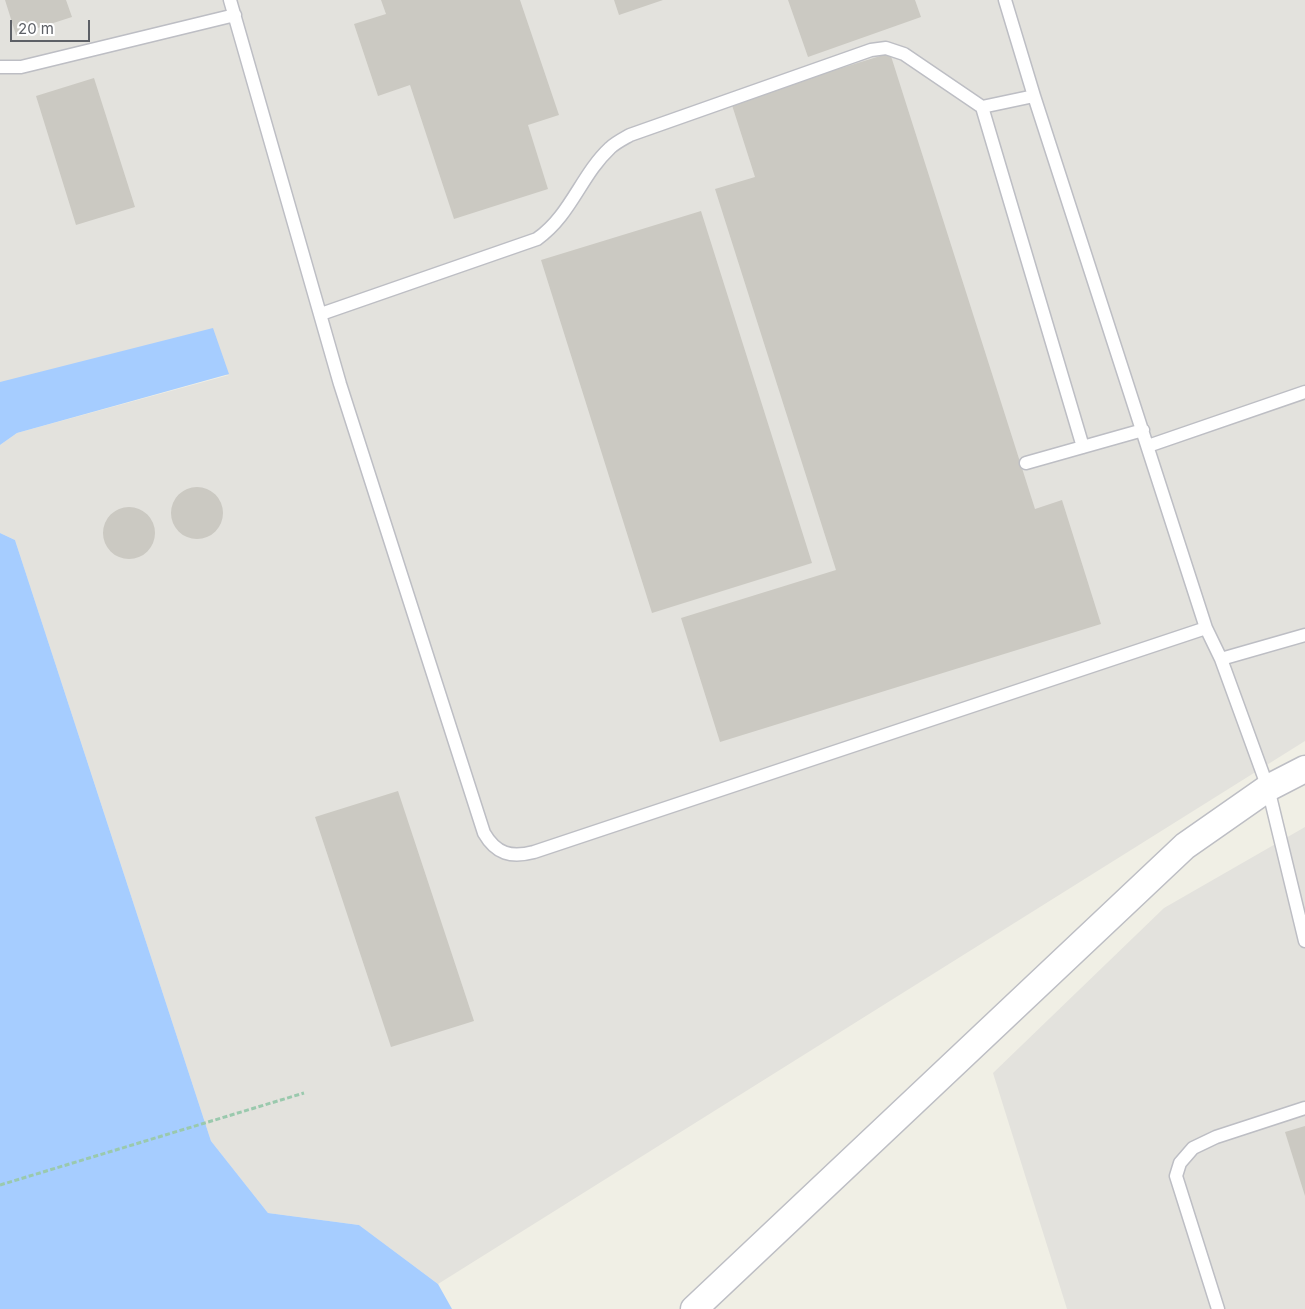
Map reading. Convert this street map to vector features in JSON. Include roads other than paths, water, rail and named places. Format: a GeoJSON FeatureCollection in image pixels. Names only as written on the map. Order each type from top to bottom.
{"type":"FeatureCollection","features":[{"type":"Feature","properties":{"kind":"street"},"geometry":{"type":"LineString","coordinates":[[694,1309],[1185,846],[1268,788],[1305,769]]}},
{"type":"Feature","properties":{"kind":"lane"},"geometry":{"type":"LineString","coordinates":[[230,0],[343,393],[484,833],[491,845],[503,852],[519,856],[534,852],[1206,628]]}},
{"type":"Feature","properties":{"kind":"lane"},"geometry":{"type":"LineString","coordinates":[[1005,0],[1034,96],[1206,628],[1221,659],[1268,788],[1305,941]]}},
{"type":"Feature","properties":{"kind":"lane"},"geometry":{"type":"LineString","coordinates":[[0,67],[21,67],[235,14]]}},
{"type":"Feature","properties":{"kind":"lane"},"geometry":{"type":"LineString","coordinates":[[320,314],[537,239],[550,230],[560,218],[598,161],[611,147],[630,135],[871,50],[886,48],[904,54],[982,107],[1083,447]]}},
{"type":"Feature","properties":{"kind":"lane"},"geometry":{"type":"LineString","coordinates":[[982,107],[1034,96]]}},
{"type":"Feature","properties":{"kind":"lane"},"geometry":{"type":"LineString","coordinates":[[1148,446],[1305,392]]}},
{"type":"Feature","properties":{"kind":"lane"},"geometry":{"type":"LineString","coordinates":[[1026,463],[1143,430]]}},
{"type":"Feature","properties":{"kind":"lane"},"geometry":{"type":"LineString","coordinates":[[1221,659],[1305,635]]}},
{"type":"Feature","properties":{"kind":"lane"},"geometry":{"type":"LineString","coordinates":[[1218,1309],[1176,1176],[1180,1163],[1193,1148],[1216,1137],[1305,1108]]}},
{"type":"Feature","properties":{"kind":"water"},"geometry":{"type":"Polygon","coordinates":[[[213,328],[229,374],[17,433],[0,445],[0,382],[213,328]]]}},
{"type":"Feature","properties":{"kind":"water"},"geometry":{"type":"Polygon","coordinates":[[[0,533],[15,540],[211,1141],[268,1213],[359,1225],[438,1284],[452,1309],[0,1309],[0,533]]]}}]}
